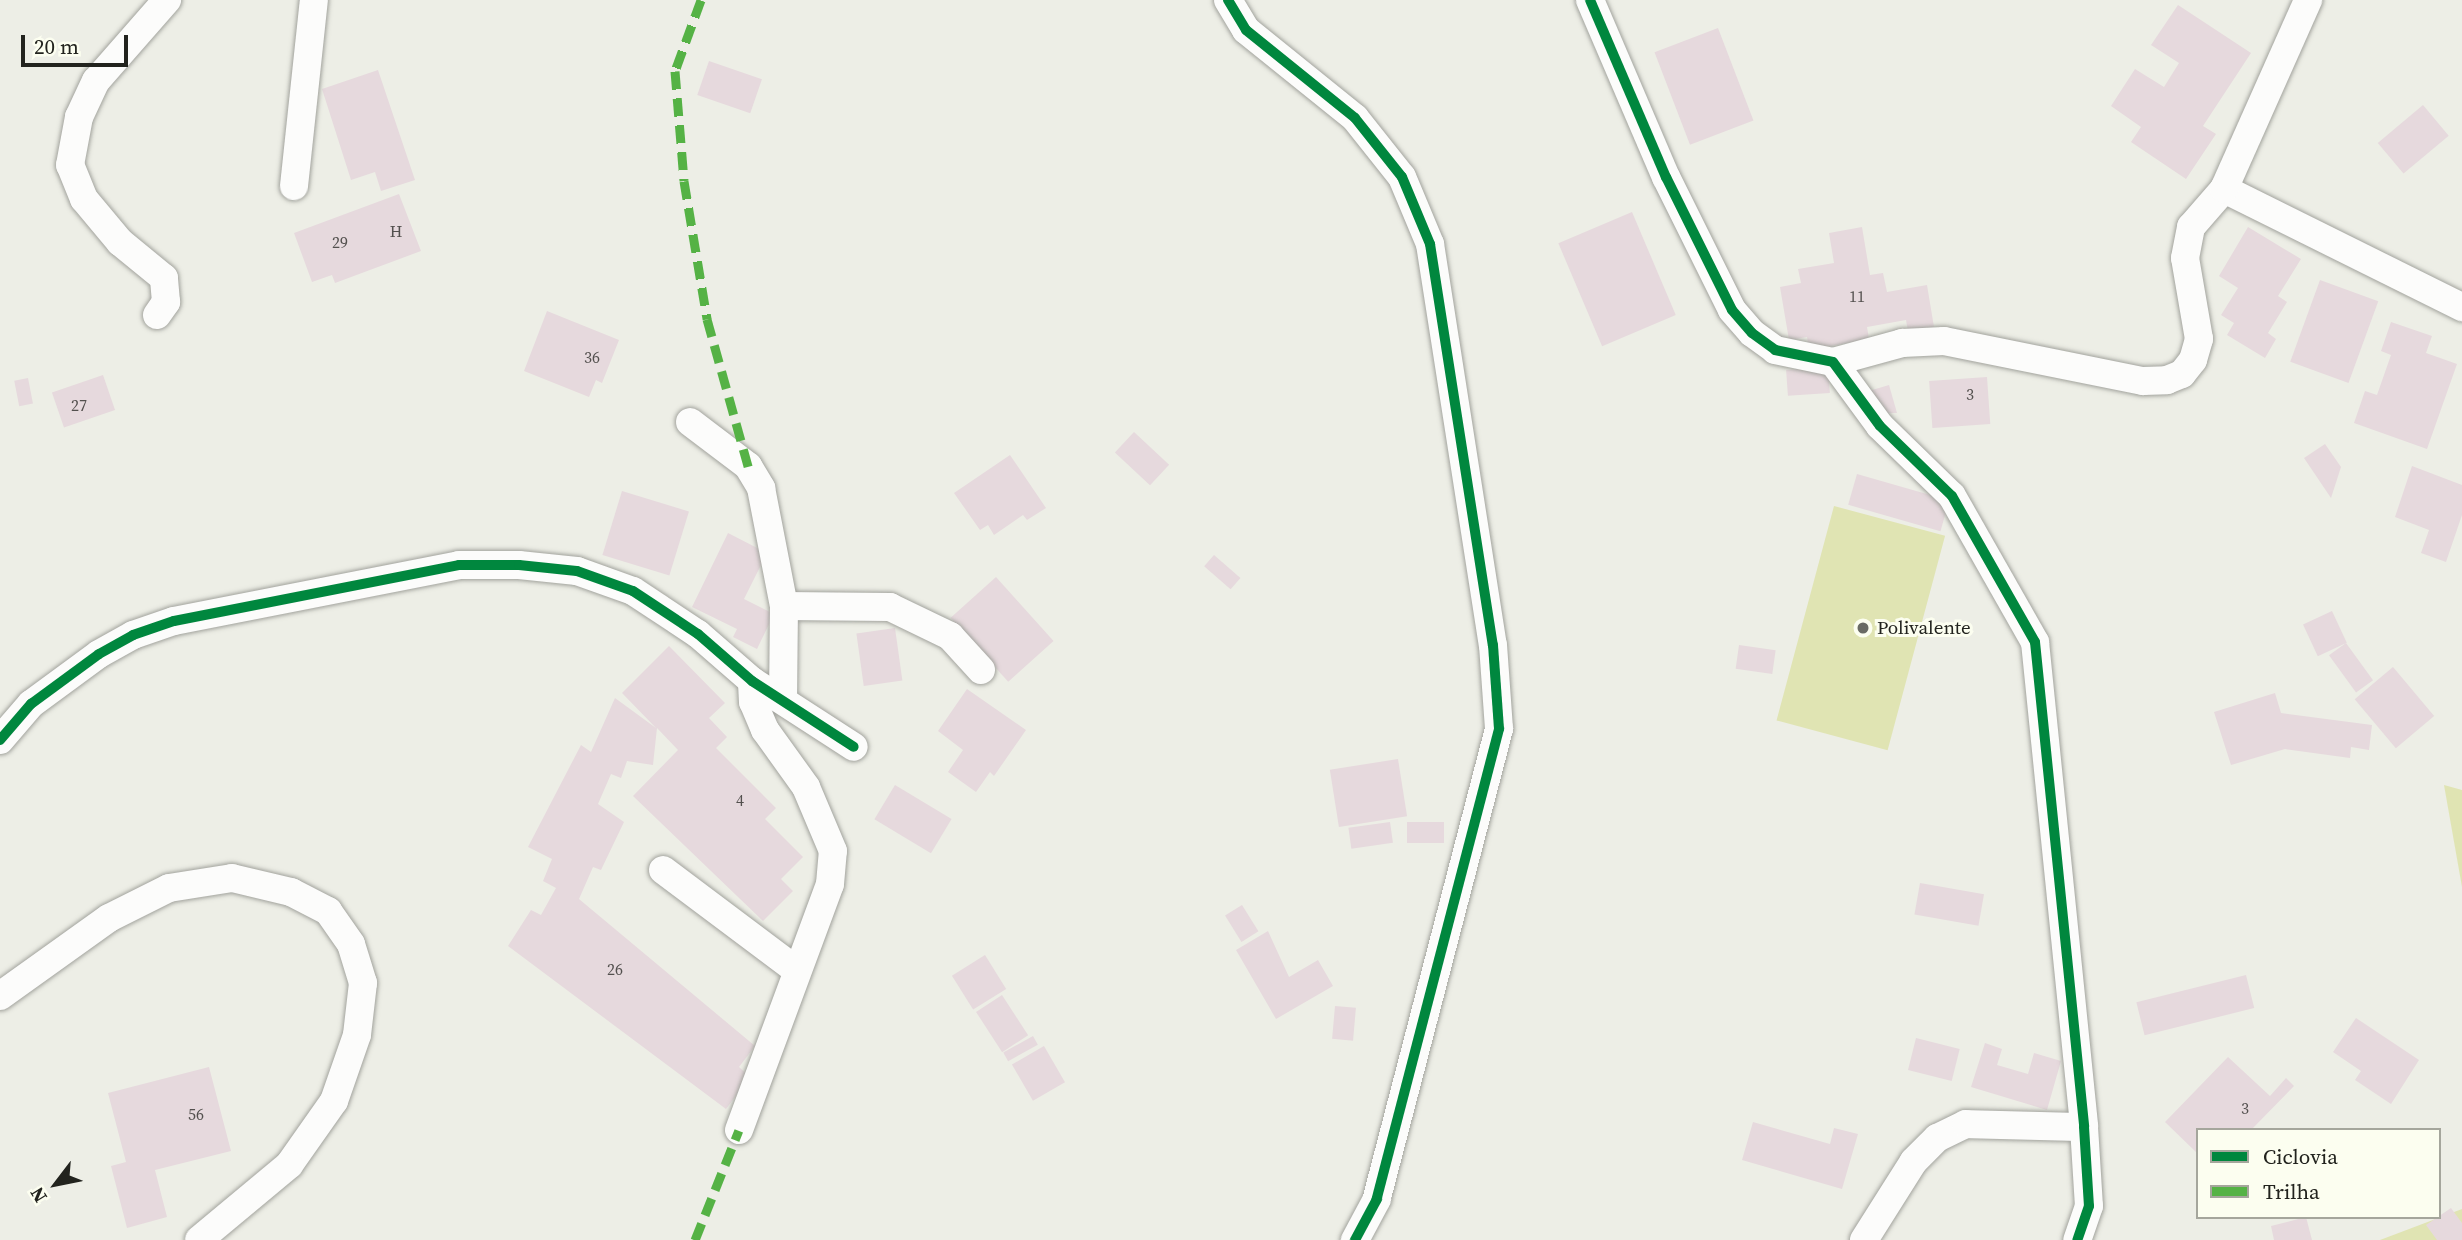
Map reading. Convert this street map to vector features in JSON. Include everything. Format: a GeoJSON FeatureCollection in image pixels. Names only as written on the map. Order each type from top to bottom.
{"type":"FeatureCollection","features":[{"type":"Feature","properties":{"kind":"street"},"geometry":{"type":"LineString","coordinates":[[157,314],[166,302],[164,278],[111,231],[85,199],[70,165],[79,117],[96,81],[167,0]]}},
{"type":"Feature","properties":{"kind":"street"},"geometry":{"type":"LineString","coordinates":[[294,186],[314,0]]}},
{"type":"Feature","properties":{"kind":"street"},"geometry":{"type":"LineString","coordinates":[[1228,0],[1246,30],[1355,118],[1402,177],[1430,244],[1493,645],[1499,729],[1377,1199],[1355,1240]]}},
{"type":"Feature","properties":{"kind":"street"},"geometry":{"type":"LineString","coordinates":[[1590,0],[1666,177],[1732,310],[1776,350],[1833,362],[1902,343],[1944,341],[2143,381],[2174,377],[2193,360],[2199,339],[2185,258],[2191,227],[2224,189],[2308,0]]}},
{"type":"Feature","properties":{"kind":"street"},"geometry":{"type":"LineString","coordinates":[[2224,189],[2462,307]]}},
{"type":"Feature","properties":{"kind":"street"},"geometry":{"type":"LineString","coordinates":[[1833,362],[1880,426],[1952,496],[2035,642],[2084,1127],[2089,1206],[2077,1240]]}},
{"type":"Feature","properties":{"kind":"street"},"geometry":{"type":"LineString","coordinates":[[690,422],[748,466],[761,488],[784,606],[783,699]]}},
{"type":"Feature","properties":{"kind":"street"},"geometry":{"type":"LineString","coordinates":[[0,740],[32,704],[99,654],[133,635],[174,621],[459,565],[578,571],[633,591],[698,634],[752,681],[854,747]]}},
{"type":"Feature","properties":{"kind":"street"},"geometry":{"type":"LineString","coordinates":[[784,606],[890,607],[950,636],[981,670]]}},
{"type":"Feature","properties":{"kind":"street"},"geometry":{"type":"LineString","coordinates":[[739,1130],[830,884],[833,851],[806,787],[765,730],[753,702],[752,681]]}},
{"type":"Feature","properties":{"kind":"street"},"geometry":{"type":"LineString","coordinates":[[663,870],[796,970]]}},
{"type":"Feature","properties":{"kind":"street"},"geometry":{"type":"LineString","coordinates":[[0,996],[109,918],[169,888],[232,878],[291,892],[328,911],[351,944],[363,983],[357,1035],[334,1101],[289,1164],[199,1240]]}},
{"type":"Feature","properties":{"kind":"street"},"geometry":{"type":"LineString","coordinates":[[1864,1240],[1914,1161],[1937,1138],[1966,1124],[2084,1127]]}},
{"type":"Feature","properties":{"kind":"green space","name":"Polivalente"},"geometry":{"type":"Polygon","coordinates":[[[1834,506],[1945,536],[1888,750],[1777,720],[1834,506]]]}},
{"type":"Feature","properties":{"kind":"green space"},"geometry":{"type":"Polygon","coordinates":[[[2444,785],[2462,790],[2462,887],[2444,785]]]}},
{"type":"Feature","properties":{"kind":"green space"},"geometry":{"type":"Polygon","coordinates":[[[2462,1209],[2462,1240],[2380,1240],[2441,1219],[2462,1209]]]}},
{"type":"Feature","properties":{"kind":"building"},"geometry":{"type":"Polygon","coordinates":[[[2178,5],[2251,53],[2203,126],[2216,134],[2186,179],[2131,142],[2141,127],[2111,106],[2135,69],[2164,87],[2179,63],[2151,45],[2178,5]]]}},
{"type":"Feature","properties":{"kind":"building"},"geometry":{"type":"Polygon","coordinates":[[[1718,28],[1753,120],[1690,145],[1655,52],[1718,28]]]}},
{"type":"Feature","properties":{"kind":"building"},"geometry":{"type":"Polygon","coordinates":[[[709,61],[762,79],[750,113],[697,95],[709,61]]]}},
{"type":"Feature","properties":{"kind":"building"},"geometry":{"type":"Polygon","coordinates":[[[378,70],[415,180],[381,191],[375,172],[351,180],[322,89],[378,70]]]}},
{"type":"Feature","properties":{"kind":"building"},"geometry":{"type":"Polygon","coordinates":[[[2423,105],[2449,136],[2404,174],[2378,143],[2423,105]]]}},
{"type":"Feature","properties":{"kind":"building"},"geometry":{"type":"Polygon","coordinates":[[[399,194],[421,251],[335,283],[332,275],[312,282],[294,233],[399,194]]]}},
{"type":"Feature","properties":{"kind":"building"},"geometry":{"type":"Polygon","coordinates":[[[1632,212],[1676,315],[1602,346],[1558,243],[1632,212]]]}},
{"type":"Feature","properties":{"kind":"building"},"geometry":{"type":"Polygon","coordinates":[[[1862,227],[1870,275],[1883,273],[1887,292],[1927,285],[1934,327],[1908,332],[1906,320],[1867,327],[1869,339],[1809,350],[1807,337],[1789,340],[1780,287],[1801,283],[1798,269],[1834,263],[1829,233],[1862,227]]]}},
{"type":"Feature","properties":{"kind":"building"},"geometry":{"type":"Polygon","coordinates":[[[2248,227],[2301,259],[2278,296],[2287,302],[2268,333],[2276,339],[2265,358],[2227,335],[2234,323],[2221,315],[2238,288],[2219,276],[2248,227]]]}},
{"type":"Feature","properties":{"kind":"building"},"geometry":{"type":"Polygon","coordinates":[[[2320,280],[2378,301],[2349,383],[2290,362],[2320,280]]]}},
{"type":"Feature","properties":{"kind":"building"},"geometry":{"type":"Polygon","coordinates":[[[547,311],[619,340],[602,383],[596,380],[589,397],[524,371],[547,311]]]}},
{"type":"Feature","properties":{"kind":"building"},"geometry":{"type":"Polygon","coordinates":[[[2391,322],[2432,336],[2426,353],[2457,364],[2427,449],[2354,423],[2365,391],[2377,395],[2391,355],[2381,351],[2391,322]]]}},
{"type":"Feature","properties":{"kind":"building"},"geometry":{"type":"Polygon","coordinates":[[[1828,367],[1830,393],[1788,396],[1786,370],[1828,367]]]}},
{"type":"Feature","properties":{"kind":"building"},"geometry":{"type":"Polygon","coordinates":[[[103,375],[115,410],[64,428],[52,393],[103,375]]]}},
{"type":"Feature","properties":{"kind":"building"},"geometry":{"type":"Polygon","coordinates":[[[1987,377],[1990,424],[1932,428],[1929,381],[1987,377]]]}},
{"type":"Feature","properties":{"kind":"building"},"geometry":{"type":"Polygon","coordinates":[[[28,378],[33,404],[19,406],[14,381],[28,378]]]}},
{"type":"Feature","properties":{"kind":"building"},"geometry":{"type":"Polygon","coordinates":[[[1889,385],[1897,413],[1881,413],[1869,391],[1889,385]]]}},
{"type":"Feature","properties":{"kind":"building"},"geometry":{"type":"Polygon","coordinates":[[[1134,432],[1169,465],[1150,485],[1115,452],[1134,432]]]}},
{"type":"Feature","properties":{"kind":"building"},"geometry":{"type":"Polygon","coordinates":[[[2325,444],[2341,467],[2331,498],[2304,458],[2325,444]]]}},
{"type":"Feature","properties":{"kind":"building"},"geometry":{"type":"Polygon","coordinates":[[[1010,455],[1046,508],[1027,520],[1023,515],[994,535],[988,525],[980,530],[954,493],[1010,455]]]}},
{"type":"Feature","properties":{"kind":"building"},"geometry":{"type":"Polygon","coordinates":[[[2412,466],[2462,485],[2462,515],[2446,562],[2421,553],[2429,530],[2395,517],[2412,466]]]}},
{"type":"Feature","properties":{"kind":"building"},"geometry":{"type":"Polygon","coordinates":[[[1857,474],[1949,500],[1940,531],[1848,505],[1857,474]]]}},
{"type":"Feature","properties":{"kind":"building"},"geometry":{"type":"Polygon","coordinates":[[[622,491],[689,511],[669,576],[602,555],[622,491]]]}},
{"type":"Feature","properties":{"kind":"building"},"geometry":{"type":"Polygon","coordinates":[[[728,533],[767,553],[744,599],[774,614],[757,649],[733,637],[737,629],[692,607],[728,533]]]}},
{"type":"Feature","properties":{"kind":"building"},"geometry":{"type":"Polygon","coordinates":[[[1214,555],[1240,578],[1231,589],[1204,566],[1214,555]]]}},
{"type":"Feature","properties":{"kind":"building"},"geometry":{"type":"Polygon","coordinates":[[[996,577],[1054,641],[1008,682],[951,618],[996,577]]]}},
{"type":"Feature","properties":{"kind":"building"},"geometry":{"type":"Polygon","coordinates":[[[2332,611],[2347,643],[2318,656],[2303,625],[2332,611]]]}},
{"type":"Feature","properties":{"kind":"building"},"geometry":{"type":"Polygon","coordinates":[[[895,628],[902,680],[864,686],[856,633],[895,628]]]}},
{"type":"Feature","properties":{"kind":"building"},"geometry":{"type":"Polygon","coordinates":[[[2346,643],[2373,680],[2356,693],[2329,655],[2346,643]]]}},
{"type":"Feature","properties":{"kind":"building"},"geometry":{"type":"Polygon","coordinates":[[[1739,645],[1776,650],[1772,674],[1736,669],[1739,645]]]}},
{"type":"Feature","properties":{"kind":"building"},"geometry":{"type":"Polygon","coordinates":[[[669,646],[725,703],[709,718],[727,737],[716,748],[776,808],[765,819],[803,857],[781,879],[793,891],[763,921],[633,796],[678,750],[657,728],[653,765],[627,761],[621,778],[611,774],[598,804],[624,822],[601,870],[593,867],[579,899],[755,1046],[739,1067],[750,1077],[726,1109],[508,946],[531,910],[541,915],[556,888],[543,881],[552,859],[528,847],[581,745],[591,752],[615,698],[656,728],[622,693],[669,646]]]}},
{"type":"Feature","properties":{"kind":"building"},"geometry":{"type":"Polygon","coordinates":[[[2393,667],[2434,716],[2396,748],[2355,699],[2393,667]]]}},
{"type":"Feature","properties":{"kind":"building"},"geometry":{"type":"Polygon","coordinates":[[[967,689],[1026,730],[994,776],[990,772],[976,792],[948,772],[963,750],[938,731],[967,689]]]}},
{"type":"Feature","properties":{"kind":"building"},"geometry":{"type":"Polygon","coordinates":[[[2275,693],[2281,713],[2372,725],[2369,750],[2351,747],[2350,758],[2285,749],[2231,765],[2214,712],[2275,693]]]}},
{"type":"Feature","properties":{"kind":"building"},"geometry":{"type":"Polygon","coordinates":[[[1398,759],[1407,816],[1339,827],[1330,770],[1398,759]]]}},
{"type":"Feature","properties":{"kind":"building"},"geometry":{"type":"Polygon","coordinates":[[[895,785],[952,819],[931,853],[874,819],[895,785]]]}},
{"type":"Feature","properties":{"kind":"building"},"geometry":{"type":"Polygon","coordinates":[[[1390,822],[1393,843],[1351,849],[1348,828],[1390,822]]]}},
{"type":"Feature","properties":{"kind":"building"},"geometry":{"type":"Polygon","coordinates":[[[1407,822],[1444,822],[1444,843],[1407,843],[1407,822]]]}},
{"type":"Feature","properties":{"kind":"building"},"geometry":{"type":"Polygon","coordinates":[[[1920,883],[1984,894],[1978,926],[1914,915],[1920,883]]]}},
{"type":"Feature","properties":{"kind":"building"},"geometry":{"type":"Polygon","coordinates":[[[1242,905],[1258,931],[1241,942],[1225,916],[1242,905]]]}},
{"type":"Feature","properties":{"kind":"building"},"geometry":{"type":"Polygon","coordinates":[[[1268,931],[1289,977],[1318,960],[1333,986],[1276,1019],[1236,950],[1268,931]]]}},
{"type":"Feature","properties":{"kind":"building"},"geometry":{"type":"Polygon","coordinates":[[[985,955],[1006,989],[973,1010],[952,976],[985,955]]]}},
{"type":"Feature","properties":{"kind":"building"},"geometry":{"type":"Polygon","coordinates":[[[2246,975],[2254,1008],[2145,1035],[2136,1002],[2246,975]]]}},
{"type":"Feature","properties":{"kind":"building"},"geometry":{"type":"Polygon","coordinates":[[[1002,995],[1028,1035],[1002,1052],[976,1012],[1002,995]]]}},
{"type":"Feature","properties":{"kind":"building"},"geometry":{"type":"Polygon","coordinates":[[[1335,1006],[1356,1008],[1353,1041],[1332,1039],[1335,1006]]]}},
{"type":"Feature","properties":{"kind":"building"},"geometry":{"type":"Polygon","coordinates":[[[2356,1018],[2419,1060],[2391,1104],[2355,1080],[2361,1071],[2333,1052],[2356,1018]]]}},
{"type":"Feature","properties":{"kind":"building"},"geometry":{"type":"Polygon","coordinates":[[[1033,1036],[1038,1045],[1008,1061],[1003,1052],[1033,1036]]]}},
{"type":"Feature","properties":{"kind":"building"},"geometry":{"type":"Polygon","coordinates":[[[1916,1038],[1960,1049],[1952,1081],[1908,1070],[1916,1038]]]}},
{"type":"Feature","properties":{"kind":"building"},"geometry":{"type":"Polygon","coordinates":[[[1985,1043],[2002,1049],[1997,1065],[2028,1074],[2034,1053],[2061,1061],[2047,1110],[1971,1087],[1985,1043]]]}},
{"type":"Feature","properties":{"kind":"building"},"geometry":{"type":"Polygon","coordinates":[[[1044,1046],[1065,1082],[1033,1101],[1012,1064],[1044,1046]]]}},
{"type":"Feature","properties":{"kind":"building"},"geometry":{"type":"Polygon","coordinates":[[[2228,1057],[2270,1096],[2286,1078],[2294,1086],[2253,1128],[2196,1128],[2196,1152],[2165,1122],[2228,1057]]]}},
{"type":"Feature","properties":{"kind":"building"},"geometry":{"type":"Polygon","coordinates":[[[209,1067],[231,1151],[155,1170],[167,1217],[127,1228],[111,1166],[126,1162],[108,1093],[209,1067]]]}},
{"type":"Feature","properties":{"kind":"building"},"geometry":{"type":"Polygon","coordinates":[[[1753,1122],[1830,1144],[1834,1128],[1858,1134],[1842,1189],[1742,1160],[1753,1122]]]}},
{"type":"Feature","properties":{"kind":"building"},"geometry":{"type":"Polygon","coordinates":[[[2451,1208],[2462,1223],[2462,1240],[2437,1240],[2426,1225],[2435,1219],[2441,1219],[2441,1215],[2451,1208]]]}},
{"type":"Feature","properties":{"kind":"building"},"geometry":{"type":"Polygon","coordinates":[[[2307,1219],[2312,1240],[2274,1240],[2271,1226],[2307,1219]]]}},
{"type":"Feature","properties":{"kind":"marked path"},"geometry":{"type":"LineString","coordinates":[[701,0],[675,71],[684,181],[707,319],[748,466]]}},
{"type":"Feature","properties":{"kind":"marked path"},"geometry":{"type":"LineString","coordinates":[[695,1240],[739,1130]]}},
{"type":"Feature","properties":{"kind":"cycle path"},"geometry":{"type":"LineString","coordinates":[[1228,0],[1246,30],[1355,118],[1402,177],[1430,244],[1493,645],[1499,729],[1377,1199],[1355,1240]]}},
{"type":"Feature","properties":{"kind":"cycle path"},"geometry":{"type":"LineString","coordinates":[[1590,0],[1666,177],[1732,310],[1752,333],[1775,350],[1833,362],[1880,426],[1952,496],[2035,642],[2084,1127],[2089,1206],[2077,1240]]}},
{"type":"Feature","properties":{"kind":"cycle path"},"geometry":{"type":"LineString","coordinates":[[0,740],[31,704],[99,654],[133,635],[174,621],[459,565],[519,565],[577,571],[633,591],[698,634],[752,681],[854,747]]}},
{"type":"Feature","properties":{"kind":"place","name":"Polivalente"},"geometry":{"type":"Point","coordinates":[1863,628]}}]}
